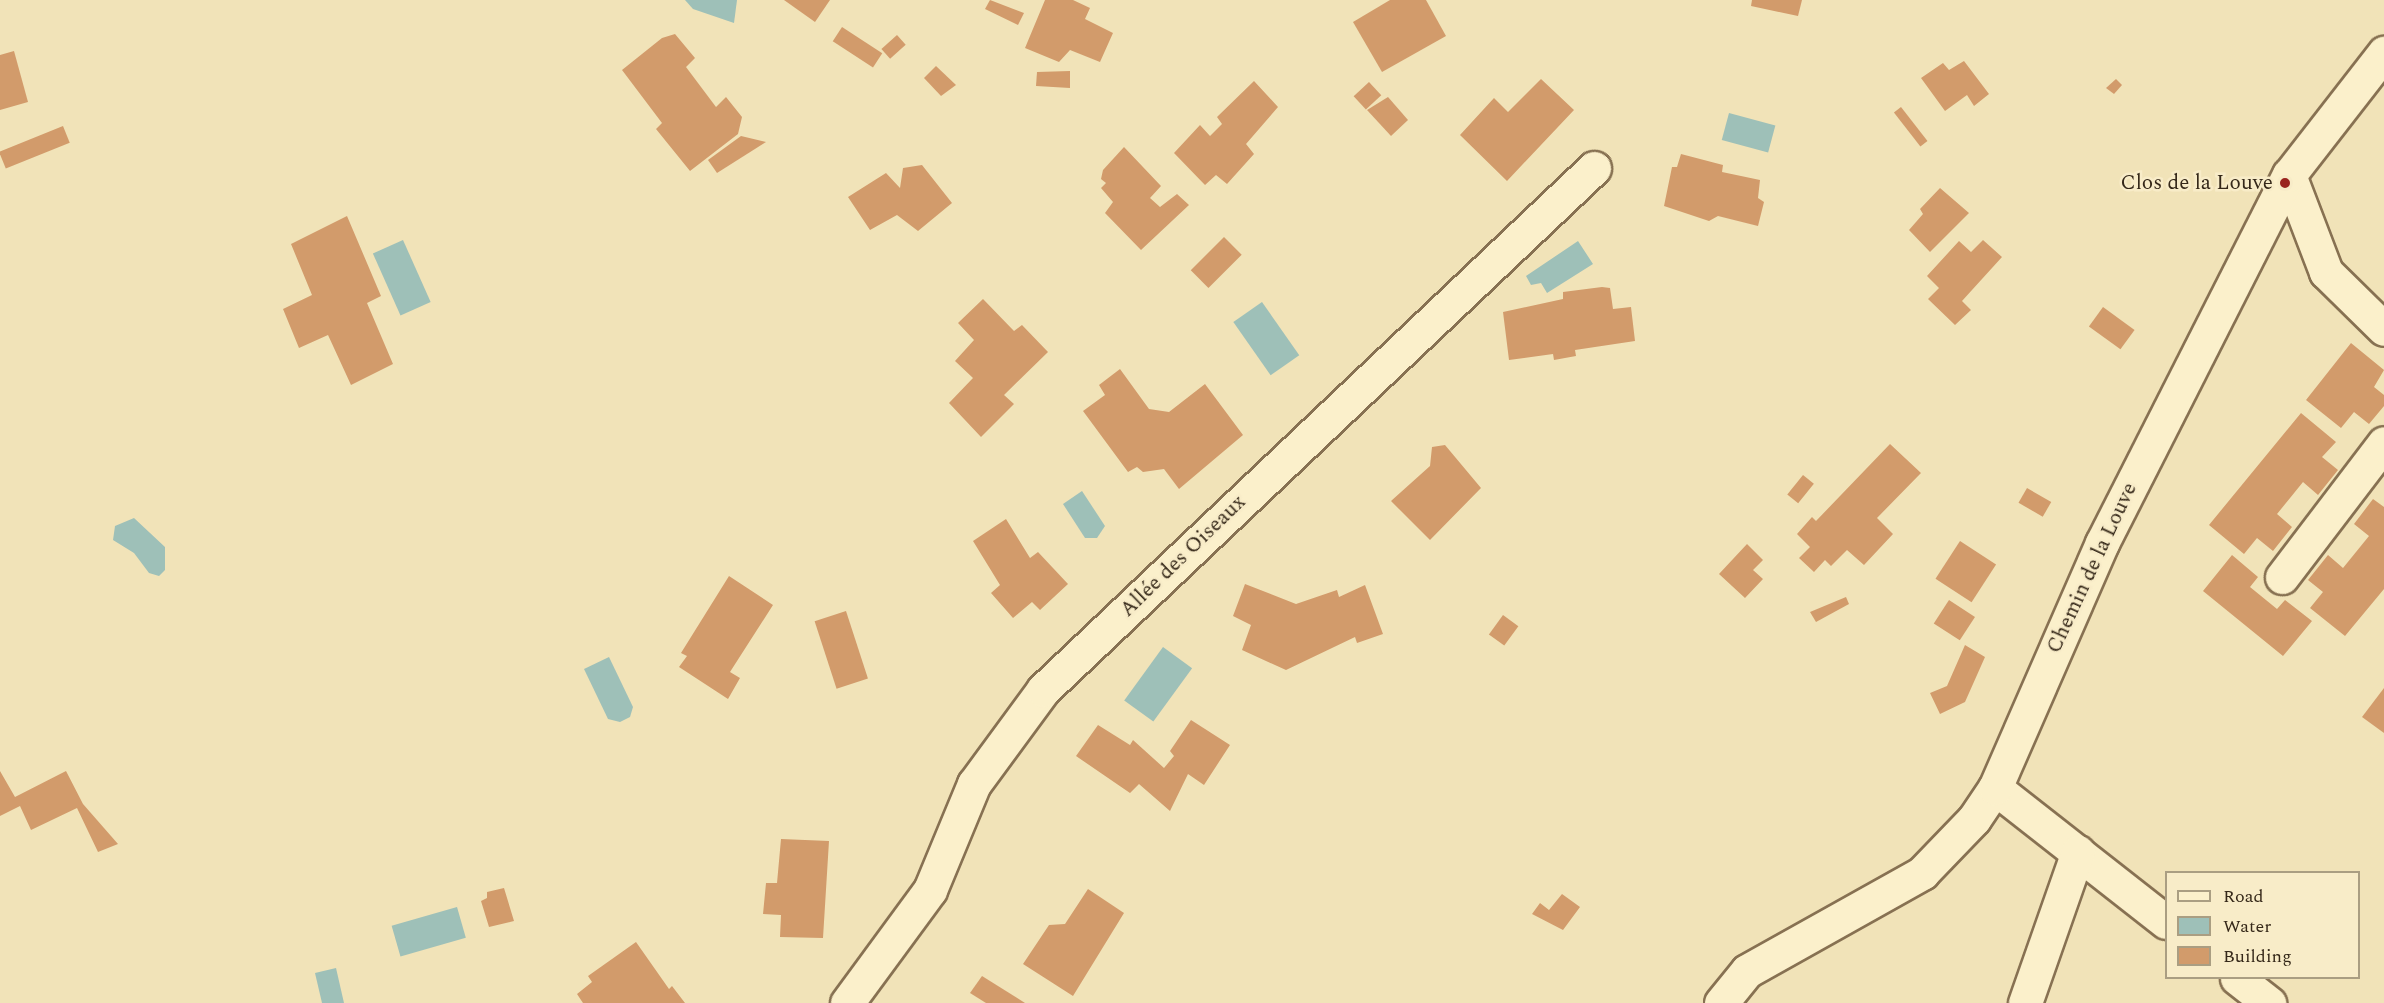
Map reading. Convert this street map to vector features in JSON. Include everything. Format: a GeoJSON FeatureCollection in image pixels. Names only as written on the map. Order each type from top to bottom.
{"type":"FeatureCollection","features":[{"type":"Feature","properties":{"kind":"street","name":"Chemin de la Louve"},"geometry":{"type":"LineString","coordinates":[[1721,1003],[1747,971],[1922,873],[1974,819],[1995,788],[2102,543],[2289,176],[2384,53]]}},
{"type":"Feature","properties":{"kind":"street","name":"Allée des Oiseaux"},"geometry":{"type":"LineString","coordinates":[[847,1003],[930,890],[974,784],[1043,690],[1594,168]]}},
{"type":"Feature","properties":{"kind":"street"},"geometry":{"type":"LineString","coordinates":[[2289,176],[2326,272],[2384,329]]}},
{"type":"Feature","properties":{"kind":"street"},"geometry":{"type":"LineString","coordinates":[[2282,577],[2384,442]]}},
{"type":"Feature","properties":{"kind":"street"},"geometry":{"type":"LineString","coordinates":[[1995,788],[2165,921]]}},
{"type":"Feature","properties":{"kind":"street"},"geometry":{"type":"LineString","coordinates":[[2025,1003],[2078,852]]}},
{"type":"Feature","properties":{"kind":"street"},"geometry":{"type":"LineString","coordinates":[[2238,979],[2269,1003]]}},
{"type":"Feature","properties":{"kind":"water"},"geometry":{"type":"Polygon","coordinates":[[[685,0],[737,0],[734,23],[693,9],[685,0]]]}},
{"type":"Feature","properties":{"kind":"water"},"geometry":{"type":"Polygon","coordinates":[[[1729,113],[1775,125],[1768,152],[1722,140],[1729,113]]]}},
{"type":"Feature","properties":{"kind":"water"},"geometry":{"type":"Polygon","coordinates":[[[403,240],[431,302],[401,316],[373,253],[403,240]]]}},
{"type":"Feature","properties":{"kind":"water"},"geometry":{"type":"Polygon","coordinates":[[[1578,241],[1593,264],[1547,293],[1541,283],[1531,285],[1526,276],[1578,241]]]}},
{"type":"Feature","properties":{"kind":"water"},"geometry":{"type":"Polygon","coordinates":[[[1262,302],[1299,355],[1271,375],[1233,322],[1262,302]]]}},
{"type":"Feature","properties":{"kind":"water"},"geometry":{"type":"Polygon","coordinates":[[[1082,491],[1105,526],[1097,538],[1085,538],[1063,504],[1082,491]]]}},
{"type":"Feature","properties":{"kind":"water"},"geometry":{"type":"Polygon","coordinates":[[[134,518],[165,547],[165,570],[159,576],[149,573],[134,553],[113,540],[115,526],[134,518]]]}},
{"type":"Feature","properties":{"kind":"water"},"geometry":{"type":"Polygon","coordinates":[[[1163,647],[1192,668],[1153,722],[1124,700],[1163,647]]]}},
{"type":"Feature","properties":{"kind":"water"},"geometry":{"type":"Polygon","coordinates":[[[609,657],[633,707],[630,717],[620,722],[608,719],[584,669],[609,657]]]}},
{"type":"Feature","properties":{"kind":"water"},"geometry":{"type":"Polygon","coordinates":[[[457,907],[466,938],[400,957],[392,926],[457,907]]]}},
{"type":"Feature","properties":{"kind":"water"},"geometry":{"type":"Polygon","coordinates":[[[336,968],[344,1003],[322,1003],[315,973],[336,968]]]}},
{"type":"Feature","properties":{"kind":"building"},"geometry":{"type":"Polygon","coordinates":[[[784,0],[830,0],[815,22],[784,0]]]}},
{"type":"Feature","properties":{"kind":"building"},"geometry":{"type":"Polygon","coordinates":[[[990,0],[1024,13],[1018,25],[985,9],[990,0]]]}},
{"type":"Feature","properties":{"kind":"building"},"geometry":{"type":"Polygon","coordinates":[[[1045,0],[1073,0],[1090,8],[1085,19],[1113,33],[1100,62],[1070,50],[1059,62],[1025,48],[1045,0]]]}},
{"type":"Feature","properties":{"kind":"building"},"geometry":{"type":"Polygon","coordinates":[[[1390,0],[1426,0],[1446,36],[1382,72],[1353,22],[1390,0]]]}},
{"type":"Feature","properties":{"kind":"building"},"geometry":{"type":"Polygon","coordinates":[[[1752,0],[1802,0],[1798,16],[1751,6],[1752,0]]]}},
{"type":"Feature","properties":{"kind":"building"},"geometry":{"type":"Polygon","coordinates":[[[842,27],[882,53],[873,67],[833,41],[842,27]]]}},
{"type":"Feature","properties":{"kind":"building"},"geometry":{"type":"Polygon","coordinates":[[[675,34],[695,58],[686,67],[716,107],[726,97],[742,117],[738,134],[690,171],[656,129],[662,123],[622,70],[662,38],[675,34]]]}},
{"type":"Feature","properties":{"kind":"building"},"geometry":{"type":"Polygon","coordinates":[[[897,35],[906,45],[890,59],[881,49],[897,35]]]}},
{"type":"Feature","properties":{"kind":"building"},"geometry":{"type":"Polygon","coordinates":[[[14,51],[28,102],[0,110],[0,55],[14,51]]]}},
{"type":"Feature","properties":{"kind":"building"},"geometry":{"type":"Polygon","coordinates":[[[1964,61],[1989,94],[1974,106],[1967,95],[1945,111],[1921,78],[1943,63],[1949,70],[1964,61]]]}},
{"type":"Feature","properties":{"kind":"building"},"geometry":{"type":"Polygon","coordinates":[[[936,66],[956,85],[941,96],[924,78],[936,66]]]}},
{"type":"Feature","properties":{"kind":"building"},"geometry":{"type":"Polygon","coordinates":[[[1070,71],[1070,88],[1036,86],[1037,72],[1070,71]]]}},
{"type":"Feature","properties":{"kind":"building"},"geometry":{"type":"Polygon","coordinates":[[[1541,79],[1574,110],[1507,181],[1460,135],[1494,98],[1508,112],[1541,79]]]}},
{"type":"Feature","properties":{"kind":"building"},"geometry":{"type":"Polygon","coordinates":[[[2116,79],[2122,85],[2114,94],[2106,88],[2116,79]]]}},
{"type":"Feature","properties":{"kind":"building"},"geometry":{"type":"Polygon","coordinates":[[[1254,81],[1278,107],[1246,144],[1254,154],[1227,184],[1216,175],[1205,185],[1174,153],[1200,125],[1210,136],[1222,124],[1217,117],[1254,81]]]}},
{"type":"Feature","properties":{"kind":"building"},"geometry":{"type":"Polygon","coordinates":[[[1369,82],[1381,95],[1366,109],[1354,96],[1369,82]]]}},
{"type":"Feature","properties":{"kind":"building"},"geometry":{"type":"Polygon","coordinates":[[[1388,97],[1408,120],[1391,136],[1367,110],[1388,97]]]}},
{"type":"Feature","properties":{"kind":"building"},"geometry":{"type":"Polygon","coordinates":[[[1901,107],[1927,141],[1920,146],[1894,113],[1901,107]]]}},
{"type":"Feature","properties":{"kind":"building"},"geometry":{"type":"Polygon","coordinates":[[[63,126],[70,143],[6,169],[0,151],[63,126]]]}},
{"type":"Feature","properties":{"kind":"building"},"geometry":{"type":"Polygon","coordinates":[[[741,136],[766,142],[717,173],[708,160],[741,136]]]}},
{"type":"Feature","properties":{"kind":"building"},"geometry":{"type":"Polygon","coordinates":[[[1124,147],[1161,186],[1150,198],[1160,207],[1177,194],[1189,205],[1141,250],[1105,213],[1113,202],[1101,188],[1106,183],[1101,179],[1103,170],[1124,147]]]}},
{"type":"Feature","properties":{"kind":"building"},"geometry":{"type":"Polygon","coordinates":[[[1681,154],[1723,165],[1722,172],[1760,180],[1758,198],[1764,202],[1758,226],[1718,216],[1709,221],[1664,206],[1672,167],[1677,167],[1681,154]]]}},
{"type":"Feature","properties":{"kind":"building"},"geometry":{"type":"Polygon","coordinates":[[[922,165],[952,203],[918,231],[897,215],[870,230],[848,197],[886,173],[900,188],[903,168],[922,165]]]}},
{"type":"Feature","properties":{"kind":"building"},"geometry":{"type":"Polygon","coordinates":[[[1940,188],[1969,213],[1930,252],[1909,230],[1923,214],[1920,209],[1940,188]]]}},
{"type":"Feature","properties":{"kind":"building"},"geometry":{"type":"Polygon","coordinates":[[[347,216],[381,296],[367,303],[393,364],[351,385],[328,335],[299,348],[283,309],[312,295],[291,244],[347,216]]]}},
{"type":"Feature","properties":{"kind":"building"},"geometry":{"type":"Polygon","coordinates":[[[1224,237],[1242,255],[1208,288],[1191,270],[1224,237]]]}},
{"type":"Feature","properties":{"kind":"building"},"geometry":{"type":"Polygon","coordinates":[[[1983,240],[2002,257],[1962,301],[1971,310],[1955,325],[1928,299],[1939,288],[1927,276],[1959,241],[1971,252],[1983,240]]]}},
{"type":"Feature","properties":{"kind":"building"},"geometry":{"type":"Polygon","coordinates":[[[1610,288],[1613,309],[1631,307],[1635,341],[1575,350],[1576,356],[1554,360],[1553,354],[1509,360],[1503,312],[1563,299],[1563,292],[1610,288]]]}},
{"type":"Feature","properties":{"kind":"building"},"geometry":{"type":"Polygon","coordinates":[[[983,299],[1014,331],[1022,325],[1048,352],[1004,395],[1014,404],[981,437],[949,403],[973,378],[955,361],[974,340],[958,323],[983,299]]]}},
{"type":"Feature","properties":{"kind":"building"},"geometry":{"type":"Polygon","coordinates":[[[2103,307],[2135,330],[2120,349],[2089,326],[2103,307]]]}},
{"type":"Feature","properties":{"kind":"building"},"geometry":{"type":"Polygon","coordinates":[[[2351,343],[2384,370],[2374,387],[2384,395],[2384,406],[2369,424],[2354,412],[2341,428],[2306,400],[2351,343]]]}},
{"type":"Feature","properties":{"kind":"building"},"geometry":{"type":"Polygon","coordinates":[[[1120,369],[1149,409],[1169,412],[1205,384],[1243,435],[1179,489],[1164,469],[1143,472],[1137,467],[1128,472],[1083,411],[1105,395],[1099,385],[1120,369]]]}},
{"type":"Feature","properties":{"kind":"building"},"geometry":{"type":"Polygon","coordinates":[[[2301,413],[2336,442],[2322,457],[2338,470],[2318,495],[2303,482],[2277,514],[2292,527],[2273,551],[2257,538],[2244,554],[2209,525],[2301,413]]]}},
{"type":"Feature","properties":{"kind":"building"},"geometry":{"type":"Polygon","coordinates":[[[1890,444],[1921,473],[1877,518],[1893,534],[1864,565],[1847,550],[1831,566],[1825,560],[1814,572],[1799,558],[1810,547],[1797,534],[1812,517],[1816,521],[1890,444]]]}},
{"type":"Feature","properties":{"kind":"building"},"geometry":{"type":"Polygon","coordinates":[[[1445,445],[1481,488],[1430,540],[1391,501],[1430,466],[1432,447],[1445,445]]]}},
{"type":"Feature","properties":{"kind":"building"},"geometry":{"type":"Polygon","coordinates":[[[1803,475],[1814,484],[1798,503],[1787,494],[1803,475]]]}},
{"type":"Feature","properties":{"kind":"building"},"geometry":{"type":"Polygon","coordinates":[[[2027,488],[2051,502],[2043,517],[2018,503],[2027,488]]]}},
{"type":"Feature","properties":{"kind":"building"},"geometry":{"type":"Polygon","coordinates":[[[2373,499],[2384,507],[2384,589],[2345,636],[2310,608],[2323,592],[2308,580],[2328,555],[2343,568],[2369,536],[2354,524],[2373,499]]]}},
{"type":"Feature","properties":{"kind":"building"},"geometry":{"type":"Polygon","coordinates":[[[1006,519],[1030,558],[1038,552],[1068,584],[1040,610],[1032,602],[1013,618],[991,593],[1000,585],[973,541],[1006,519]]]}},
{"type":"Feature","properties":{"kind":"building"},"geometry":{"type":"Polygon","coordinates":[[[1960,541],[1996,564],[1972,602],[1935,579],[1960,541]]]}},
{"type":"Feature","properties":{"kind":"building"},"geometry":{"type":"Polygon","coordinates":[[[1747,544],[1763,560],[1753,570],[1763,579],[1745,598],[1719,574],[1747,544]]]}},
{"type":"Feature","properties":{"kind":"building"},"geometry":{"type":"Polygon","coordinates":[[[2232,555],[2258,577],[2250,587],[2277,609],[2285,600],[2312,621],[2283,656],[2203,591],[2232,555]]]}},
{"type":"Feature","properties":{"kind":"building"},"geometry":{"type":"Polygon","coordinates":[[[729,576],[773,605],[730,672],[740,678],[728,699],[679,667],[687,656],[681,653],[729,576]]]}},
{"type":"Feature","properties":{"kind":"building"},"geometry":{"type":"Polygon","coordinates":[[[1245,584],[1296,604],[1337,590],[1339,597],[1365,585],[1383,634],[1357,643],[1355,637],[1286,670],[1242,650],[1251,625],[1233,616],[1245,584]]]}},
{"type":"Feature","properties":{"kind":"building"},"geometry":{"type":"Polygon","coordinates":[[[1846,597],[1849,604],[1816,622],[1810,612],[1846,597]]]}},
{"type":"Feature","properties":{"kind":"building"},"geometry":{"type":"Polygon","coordinates":[[[1949,600],[1975,617],[1960,640],[1934,623],[1949,600]]]}},
{"type":"Feature","properties":{"kind":"building"},"geometry":{"type":"Polygon","coordinates":[[[846,611],[868,679],[837,689],[815,621],[846,611]]]}},
{"type":"Feature","properties":{"kind":"building"},"geometry":{"type":"Polygon","coordinates":[[[1503,615],[1518,626],[1504,646],[1489,634],[1503,615]]]}},
{"type":"Feature","properties":{"kind":"building"},"geometry":{"type":"Polygon","coordinates":[[[1965,645],[1985,657],[1965,702],[1940,714],[1930,693],[1947,686],[1965,645]]]}},
{"type":"Feature","properties":{"kind":"building"},"geometry":{"type":"Polygon","coordinates":[[[2384,688],[2384,733],[2362,717],[2384,688]]]}},
{"type":"Feature","properties":{"kind":"building"},"geometry":{"type":"Polygon","coordinates":[[[1191,720],[1230,745],[1204,785],[1188,774],[1170,811],[1139,784],[1130,793],[1076,756],[1098,725],[1130,745],[1133,740],[1164,768],[1174,756],[1170,751],[1191,720]]]}},
{"type":"Feature","properties":{"kind":"building"},"geometry":{"type":"Polygon","coordinates":[[[0,771],[15,797],[66,771],[83,804],[118,844],[98,852],[77,808],[31,830],[20,806],[0,816],[0,771]]]}},
{"type":"Feature","properties":{"kind":"building"},"geometry":{"type":"Polygon","coordinates":[[[781,839],[829,841],[823,938],[780,937],[781,915],[763,914],[766,883],[777,883],[781,839]]]}},
{"type":"Feature","properties":{"kind":"building"},"geometry":{"type":"Polygon","coordinates":[[[504,888],[514,921],[489,927],[481,901],[487,898],[487,892],[504,888]]]}},
{"type":"Feature","properties":{"kind":"building"},"geometry":{"type":"Polygon","coordinates":[[[1088,889],[1124,913],[1073,996],[1023,964],[1049,925],[1065,924],[1088,889]]]}},
{"type":"Feature","properties":{"kind":"building"},"geometry":{"type":"Polygon","coordinates":[[[1562,894],[1580,907],[1563,930],[1532,914],[1540,903],[1549,910],[1562,894]]]}},
{"type":"Feature","properties":{"kind":"building"},"geometry":{"type":"Polygon","coordinates":[[[636,942],[669,989],[672,986],[685,1003],[583,1003],[577,994],[592,982],[588,976],[636,942]]]}},
{"type":"Feature","properties":{"kind":"building"},"geometry":{"type":"Polygon","coordinates":[[[982,976],[1025,1003],[986,1003],[970,993],[982,976]]]}},
{"type":"Feature","properties":{"kind":"place","name":"Clos de la Louve"},"geometry":{"type":"Point","coordinates":[2285,183]}}]}
